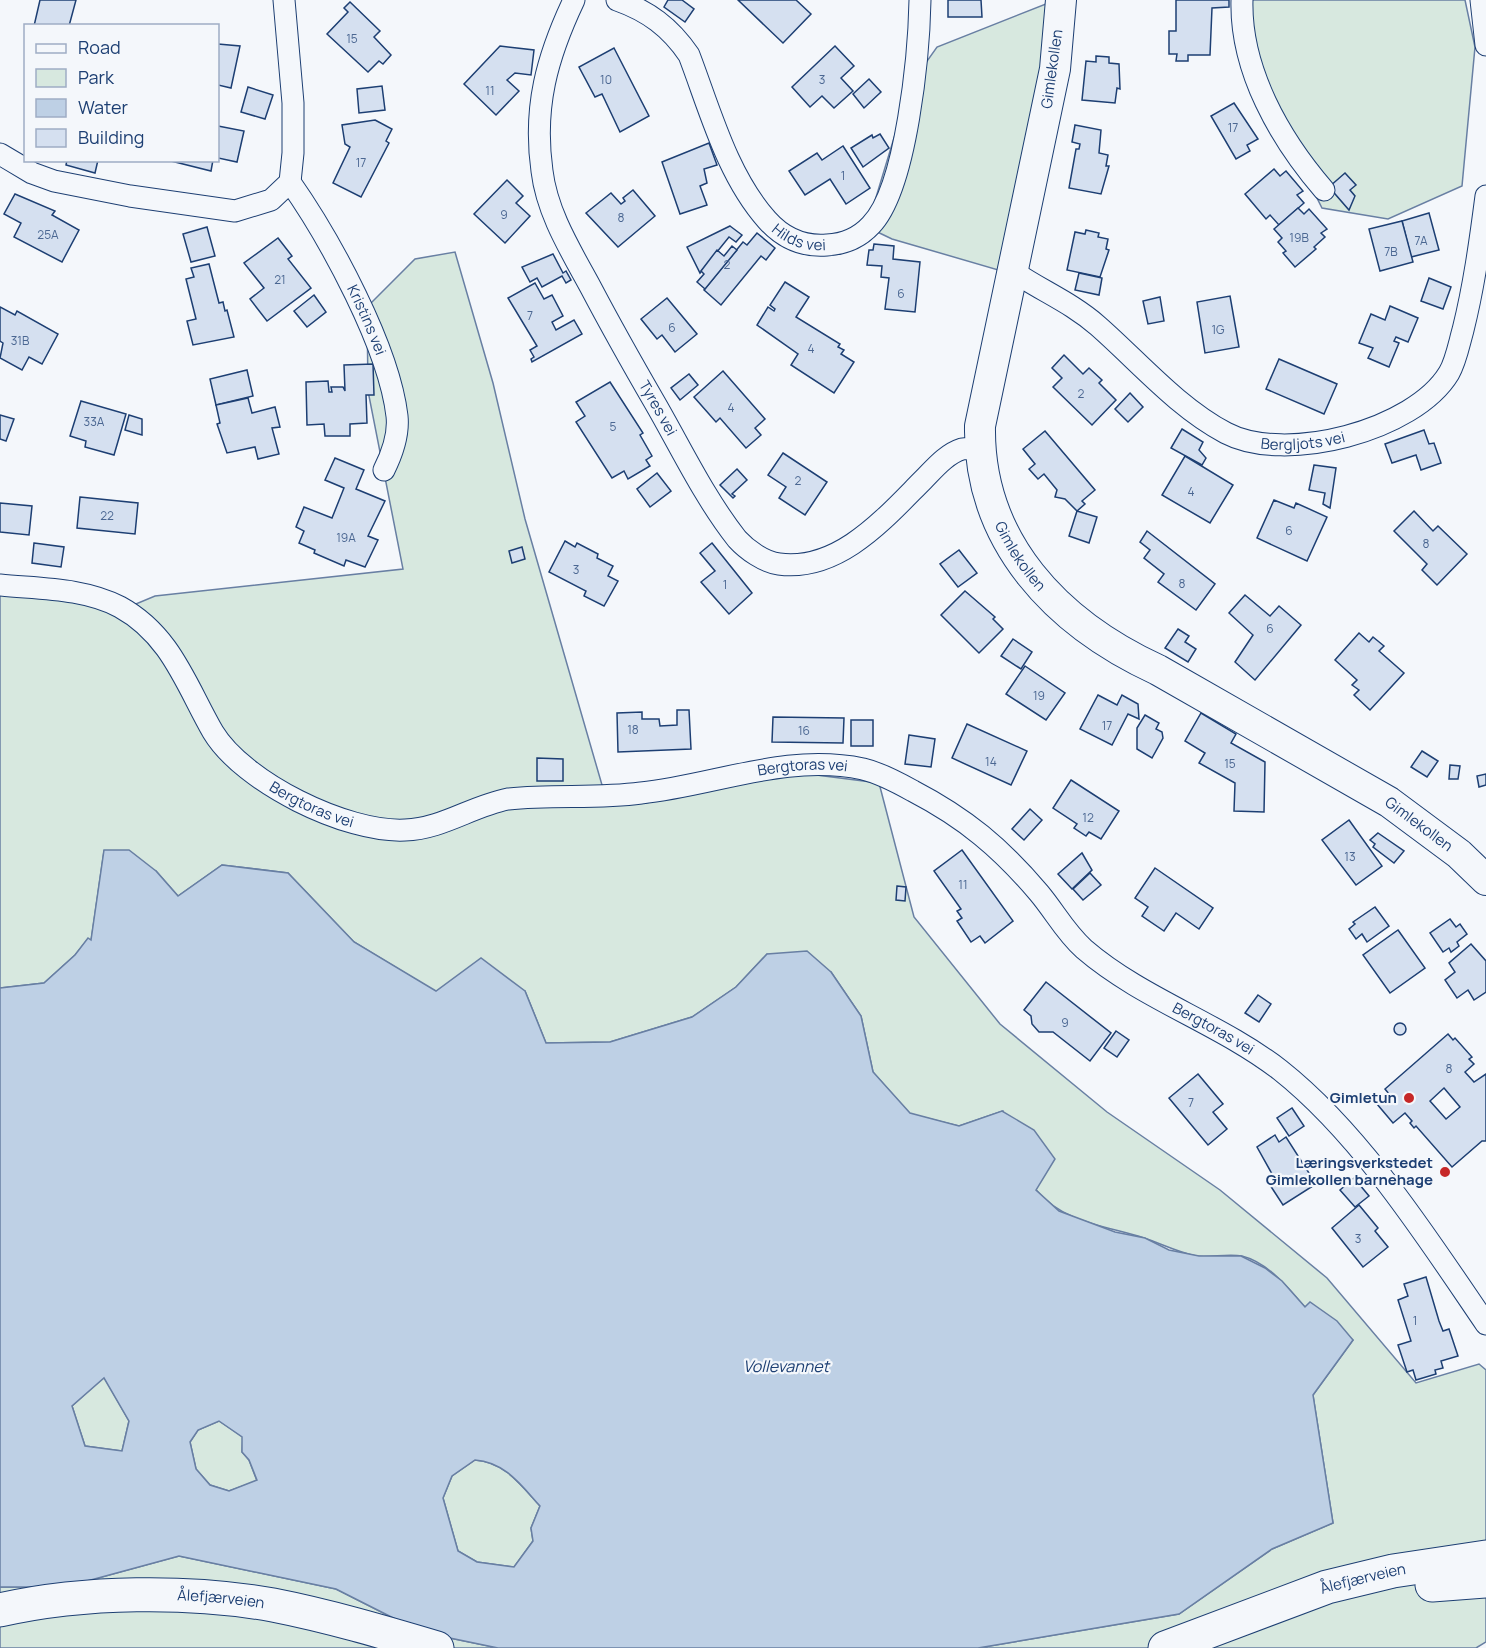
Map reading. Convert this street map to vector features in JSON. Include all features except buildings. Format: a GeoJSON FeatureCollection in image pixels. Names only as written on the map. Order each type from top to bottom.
{"type":"FeatureCollection","features":[{"type":"Feature","properties":{"kind":"main road","name":"Ålefjærveien"},"geometry":{"type":"LineString","coordinates":[[1165,1648],[1327,1587],[1393,1571],[1486,1557]]}},
{"type":"Feature","properties":{"kind":"main road","name":"Ålefjærveien"},"geometry":{"type":"LineString","coordinates":[[1244,1620],[1390,1590],[1486,1581]]}},
{"type":"Feature","properties":{"kind":"main road","name":"Ålefjærveien"},"geometry":{"type":"LineString","coordinates":[[0,1610],[78,1599],[167,1594],[273,1605],[357,1624],[438,1648]]}},
{"type":"Feature","properties":{"kind":"street"},"geometry":{"type":"LineString","coordinates":[[0,154],[32,173],[54,181],[130,196],[235,211],[271,200],[290,182],[293,153],[294,103],[284,0]]}},
{"type":"Feature","properties":{"kind":"street","name":"Tyres vei"},"geometry":{"type":"LineString","coordinates":[[574,0],[554,47],[542,86],[539,138],[547,192],[561,234],[624,350],[696,476],[738,540],[752,552],[779,564],[818,561],[861,539],[877,527],[945,458],[962,449],[980,448]]}},
{"type":"Feature","properties":{"kind":"street","name":"Hilds vei"},"geometry":{"type":"LineString","coordinates":[[616,0],[655,17],[680,42],[689,55],[737,175],[753,203],[768,221],[788,238],[816,246],[834,245],[859,236],[873,224],[881,212],[905,135],[919,43],[920,0]]}},
{"type":"Feature","properties":{"kind":"street","name":"Gimlekollen"},"geometry":{"type":"LineString","coordinates":[[1061,0],[1055,69],[980,426],[985,487],[1017,556],[1040,586],[1075,620],[1120,653],[1158,670],[1389,802],[1459,854],[1486,880]]}},
{"type":"Feature","properties":{"kind":"street"},"geometry":{"type":"LineString","coordinates":[[1242,0],[1243,27],[1264,96],[1281,135],[1298,160],[1324,190]]}},
{"type":"Feature","properties":{"kind":"street"},"geometry":{"type":"LineString","coordinates":[[1481,0],[1486,45]]}},
{"type":"Feature","properties":{"kind":"street","name":"Kristins vei"},"geometry":{"type":"LineString","coordinates":[[290,182],[348,279],[379,351],[397,417],[395,441],[384,470]]}},
{"type":"Feature","properties":{"kind":"street","name":"Bergljots vei"},"geometry":{"type":"LineString","coordinates":[[1014,272],[1070,304],[1181,402],[1225,432],[1252,443],[1287,446],[1321,443],[1353,435],[1384,423],[1419,403],[1448,375],[1458,350],[1471,297],[1486,196]]}},
{"type":"Feature","properties":{"kind":"street","name":"Bergtoras vei"},"geometry":{"type":"LineString","coordinates":[[0,585],[73,592],[121,608],[157,636],[170,652],[213,732],[233,758],[295,799],[333,818],[375,827],[403,830],[421,828],[441,823],[492,802],[508,799],[646,793],[727,775],[798,765],[838,765],[866,770],[895,782],[952,811],[995,844],[1046,900],[1068,935],[1101,964],[1200,1019],[1282,1072],[1340,1127],[1398,1199],[1486,1324]]}},
{"type":"Feature","properties":{"kind":"green space"},"geometry":{"type":"Polygon","coordinates":[[[1056,0],[1026,278],[892,239],[867,227],[910,85],[937,47],[1056,0]]]}},
{"type":"Feature","properties":{"kind":"green space"},"geometry":{"type":"Polygon","coordinates":[[[1246,0],[1465,0],[1475,47],[1462,186],[1388,219],[1322,208],[1268,100],[1246,0]]]}},
{"type":"Feature","properties":{"kind":"green space"},"geometry":{"type":"Polygon","coordinates":[[[455,252],[493,383],[525,519],[602,785],[646,803],[777,770],[879,783],[914,917],[1000,1024],[1107,1112],[1220,1190],[1327,1278],[1416,1383],[1479,1364],[1486,1370],[1486,1642],[1476,1648],[978,1648],[1179,1614],[1272,1549],[1333,1523],[1313,1395],[1353,1340],[1310,1303],[1305,1307],[1285,1284],[1252,1259],[1236,1255],[1196,1256],[1087,1222],[1060,1210],[1048,1202],[1033,1185],[1003,1111],[959,1126],[910,1114],[873,1072],[861,1016],[831,972],[767,954],[736,987],[692,1017],[610,1042],[546,1043],[525,991],[436,992],[354,942],[288,873],[222,865],[178,896],[156,871],[104,851],[91,941],[88,939],[75,955],[44,983],[0,988],[0,591],[124,609],[155,596],[403,569],[368,391],[367,307],[415,259],[455,252]]]}},
{"type":"Feature","properties":{"kind":"green space"},"geometry":{"type":"Polygon","coordinates":[[[104,1377],[129,1421],[122,1451],[85,1446],[72,1406],[104,1377]]]}},
{"type":"Feature","properties":{"kind":"green space"},"geometry":{"type":"Polygon","coordinates":[[[219,1421],[243,1437],[242,1452],[249,1460],[257,1481],[229,1491],[210,1485],[196,1469],[190,1442],[198,1430],[219,1421]]]}},
{"type":"Feature","properties":{"kind":"green space"},"geometry":{"type":"Polygon","coordinates":[[[475,1460],[504,1470],[540,1506],[531,1528],[533,1541],[514,1567],[477,1562],[458,1551],[443,1498],[452,1476],[475,1460]]]}},
{"type":"Feature","properties":{"kind":"green space"},"geometry":{"type":"Polygon","coordinates":[[[179,1556],[336,1589],[421,1632],[498,1648],[0,1648],[0,1587],[65,1587],[179,1556]]]}},
{"type":"Feature","properties":{"kind":"water","name":"Vollevannet"},"geometry":{"type":"Polygon","coordinates":[[[104,850],[129,850],[156,871],[178,896],[222,865],[288,873],[354,942],[436,991],[481,958],[525,991],[546,1043],[610,1042],[692,1017],[736,987],[767,954],[807,951],[831,972],[861,1016],[873,1072],[910,1113],[959,1126],[1002,1111],[1034,1130],[1055,1159],[1036,1190],[1059,1211],[1115,1232],[1145,1238],[1169,1250],[1199,1256],[1241,1256],[1265,1268],[1282,1281],[1305,1307],[1310,1302],[1337,1321],[1353,1340],[1313,1395],[1333,1523],[1272,1549],[1179,1614],[978,1648],[498,1648],[421,1632],[336,1589],[179,1556],[65,1587],[0,1587],[0,988],[44,983],[75,955],[88,938],[91,940],[104,850]],[[104,1378],[72,1406],[85,1446],[122,1451],[129,1421],[104,1378]],[[219,1421],[198,1430],[190,1442],[196,1469],[210,1485],[229,1491],[257,1480],[249,1460],[242,1452],[242,1437],[219,1421]],[[475,1460],[452,1476],[443,1498],[458,1551],[477,1562],[514,1567],[533,1541],[531,1528],[540,1506],[512,1476],[495,1465],[475,1460]]]}},
{"type":"Feature","properties":{"kind":"place","name":"Gimletun"},"geometry":{"type":"Point","coordinates":[1409,1098]}},
{"type":"Feature","properties":{"kind":"place","name":"Læringsverkstedet Gimlekollen barnehage"},"geometry":{"type":"Point","coordinates":[1445,1172]}}]}
